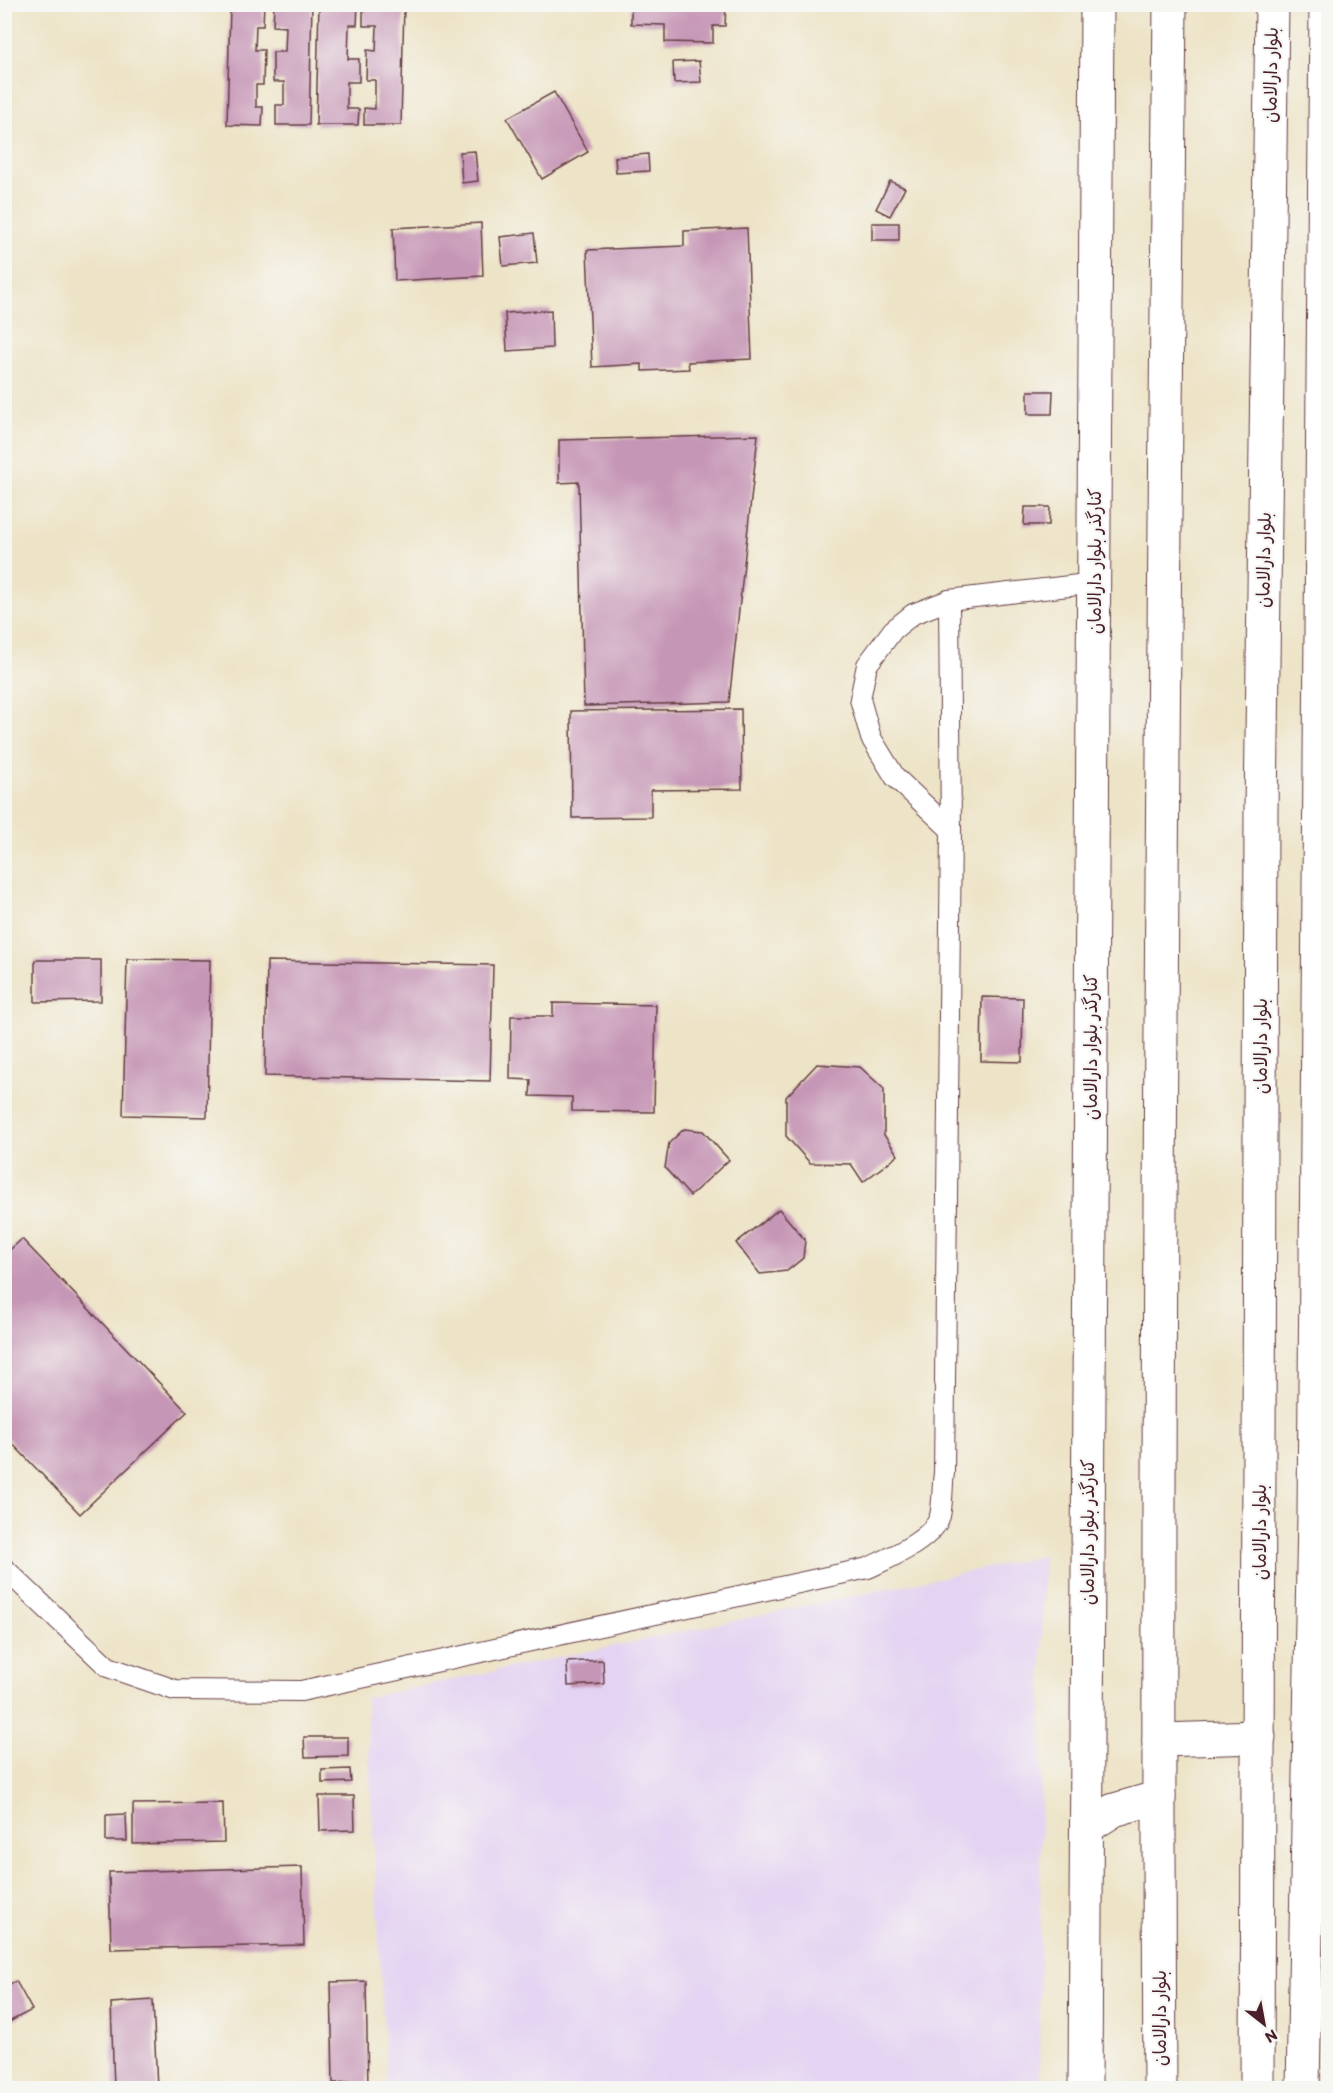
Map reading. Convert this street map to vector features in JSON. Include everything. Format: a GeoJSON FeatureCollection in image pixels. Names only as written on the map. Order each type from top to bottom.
{"type":"FeatureCollection","features":[{"type":"Feature","properties":{"kind":"main road","name":"کنارگذر بلوار دارالامان"},"geometry":{"type":"LineString","coordinates":[[1085,2088],[1097,4]]}},
{"type":"Feature","properties":{"kind":"main road","name":"بلوار دارالامان"},"geometry":{"type":"LineString","coordinates":[[1160,2088],[1161,822],[1170,4]]}},
{"type":"Feature","properties":{"kind":"main road","name":"بلوار دارالامان"},"geometry":{"type":"LineString","coordinates":[[1257,2088],[1260,1737],[1261,811],[1272,4]]}},
{"type":"Feature","properties":{"kind":"main road"},"geometry":{"type":"LineString","coordinates":[[1302,2088],[1314,1503],[1326,4]]}},
{"type":"Feature","properties":{"kind":"main road"},"geometry":{"type":"LineString","coordinates":[[1159,1740],[1260,1737]]}},
{"type":"Feature","properties":{"kind":"main road"},"geometry":{"type":"LineString","coordinates":[[1087,1827],[1114,1810],[1159,1797]]}},
{"type":"Feature","properties":{"kind":"lane"},"geometry":{"type":"LineString","coordinates":[[951,830],[895,777],[871,738],[860,699],[867,665],[893,630],[914,614],[949,600],[1095,583]]}},
{"type":"Feature","properties":{"kind":"lane"},"geometry":{"type":"LineString","coordinates":[[4,1568],[108,1667],[175,1690],[301,1691],[868,1568],[899,1554],[921,1540],[939,1518],[944,1473],[951,830],[949,600]]}},
{"type":"Feature","properties":{"kind":"shaded area"},"geometry":{"type":"Polygon","coordinates":[[[1043,1556],[1039,2088],[387,2088],[366,1698],[1043,1556]]]}},
{"type":"Feature","properties":{"kind":"building"},"geometry":{"type":"Polygon","coordinates":[[[230,4],[264,4],[263,26],[256,26],[255,50],[264,50],[263,85],[256,85],[256,107],[263,107],[262,126],[227,125],[230,4]]]}},
{"type":"Feature","properties":{"kind":"building"},"geometry":{"type":"Polygon","coordinates":[[[274,4],[312,4],[309,125],[276,125],[276,105],[284,105],[284,82],[273,82],[273,52],[285,52],[286,27],[273,26],[274,4]]]}},
{"type":"Feature","properties":{"kind":"building"},"geometry":{"type":"Polygon","coordinates":[[[319,4],[358,4],[357,25],[349,25],[348,59],[359,59],[359,82],[347,82],[347,109],[359,109],[358,125],[316,125],[319,4]]]}},
{"type":"Feature","properties":{"kind":"building"},"geometry":{"type":"Polygon","coordinates":[[[363,4],[404,4],[401,125],[364,125],[364,108],[375,109],[375,80],[366,80],[367,50],[376,51],[377,26],[363,26],[363,4]]]}},
{"type":"Feature","properties":{"kind":"building"},"geometry":{"type":"Polygon","coordinates":[[[631,4],[726,4],[725,26],[713,26],[713,43],[665,42],[665,25],[631,24],[631,4]]]}},
{"type":"Feature","properties":{"kind":"building"},"geometry":{"type":"Polygon","coordinates":[[[699,61],[701,82],[674,83],[673,62],[699,61]]]}},
{"type":"Feature","properties":{"kind":"building"},"geometry":{"type":"Polygon","coordinates":[[[554,92],[588,152],[542,179],[507,118],[554,92]]]}},
{"type":"Feature","properties":{"kind":"building"},"geometry":{"type":"Polygon","coordinates":[[[475,151],[478,181],[462,183],[460,152],[475,151]]]}},
{"type":"Feature","properties":{"kind":"building"},"geometry":{"type":"Polygon","coordinates":[[[648,154],[649,171],[616,173],[615,157],[648,154]]]}},
{"type":"Feature","properties":{"kind":"building"},"geometry":{"type":"Polygon","coordinates":[[[890,181],[905,188],[890,216],[876,209],[890,181]]]}},
{"type":"Feature","properties":{"kind":"building"},"geometry":{"type":"Polygon","coordinates":[[[481,223],[483,276],[395,281],[393,228],[481,223]]]}},
{"type":"Feature","properties":{"kind":"building"},"geometry":{"type":"Polygon","coordinates":[[[872,223],[899,223],[899,240],[872,240],[872,223]]]}},
{"type":"Feature","properties":{"kind":"building"},"geometry":{"type":"Polygon","coordinates":[[[747,228],[752,359],[688,362],[689,369],[642,371],[642,364],[592,367],[587,250],[684,246],[684,231],[747,228]]]}},
{"type":"Feature","properties":{"kind":"building"},"geometry":{"type":"Polygon","coordinates":[[[534,233],[537,263],[503,266],[500,237],[534,233]]]}},
{"type":"Feature","properties":{"kind":"building"},"geometry":{"type":"Polygon","coordinates":[[[551,310],[552,348],[507,351],[505,313],[551,310]]]}},
{"type":"Feature","properties":{"kind":"building"},"geometry":{"type":"Polygon","coordinates":[[[1028,391],[1053,391],[1052,414],[1028,414],[1028,391]]]}},
{"type":"Feature","properties":{"kind":"building"},"geometry":{"type":"Polygon","coordinates":[[[758,435],[729,702],[584,706],[579,482],[559,483],[559,440],[758,435]]]}},
{"type":"Feature","properties":{"kind":"building"},"geometry":{"type":"Polygon","coordinates":[[[1025,507],[1050,507],[1049,525],[1024,525],[1025,507]]]}},
{"type":"Feature","properties":{"kind":"building"},"geometry":{"type":"Polygon","coordinates":[[[741,709],[742,789],[651,790],[651,817],[572,818],[571,711],[741,709]]]}},
{"type":"Feature","properties":{"kind":"building"},"geometry":{"type":"Polygon","coordinates":[[[127,959],[210,960],[207,1117],[123,1115],[127,959]]]}},
{"type":"Feature","properties":{"kind":"building"},"geometry":{"type":"Polygon","coordinates":[[[35,960],[101,960],[101,1001],[35,1002],[35,960]]]}},
{"type":"Feature","properties":{"kind":"building"},"geometry":{"type":"Polygon","coordinates":[[[267,961],[493,965],[490,1081],[265,1076],[267,961]]]}},
{"type":"Feature","properties":{"kind":"building"},"geometry":{"type":"Polygon","coordinates":[[[982,997],[1023,998],[1022,1062],[981,1061],[982,997]]]}},
{"type":"Feature","properties":{"kind":"building"},"geometry":{"type":"Polygon","coordinates":[[[553,1003],[656,1005],[654,1112],[572,1111],[572,1097],[530,1096],[531,1080],[510,1079],[511,1016],[553,1016],[553,1003]]]}},
{"type":"Feature","properties":{"kind":"building"},"geometry":{"type":"Polygon","coordinates":[[[817,1064],[860,1067],[884,1089],[884,1135],[898,1155],[863,1182],[851,1164],[810,1163],[786,1136],[786,1097],[817,1064]]]}},
{"type":"Feature","properties":{"kind":"building"},"geometry":{"type":"Polygon","coordinates":[[[684,1129],[703,1131],[729,1160],[690,1196],[665,1168],[669,1143],[684,1129]]]}},
{"type":"Feature","properties":{"kind":"building"},"geometry":{"type":"Polygon","coordinates":[[[779,1209],[805,1240],[803,1258],[787,1271],[760,1274],[736,1243],[779,1209]]]}},
{"type":"Feature","properties":{"kind":"building"},"geometry":{"type":"Polygon","coordinates":[[[22,1239],[187,1412],[80,1514],[4,1435],[4,1255],[22,1239]]]}},
{"type":"Feature","properties":{"kind":"building"},"geometry":{"type":"Polygon","coordinates":[[[603,1660],[604,1684],[568,1686],[567,1662],[603,1660]]]}},
{"type":"Feature","properties":{"kind":"building"},"geometry":{"type":"Polygon","coordinates":[[[304,1737],[348,1737],[348,1756],[305,1757],[304,1737]]]}},
{"type":"Feature","properties":{"kind":"building"},"geometry":{"type":"Polygon","coordinates":[[[350,1769],[351,1782],[322,1783],[322,1770],[350,1769]]]}},
{"type":"Feature","properties":{"kind":"building"},"geometry":{"type":"Polygon","coordinates":[[[319,1796],[354,1796],[355,1830],[320,1831],[319,1796]]]}},
{"type":"Feature","properties":{"kind":"building"},"geometry":{"type":"Polygon","coordinates":[[[223,1803],[224,1842],[133,1844],[133,1804],[223,1803]]]}},
{"type":"Feature","properties":{"kind":"building"},"geometry":{"type":"Polygon","coordinates":[[[126,1814],[127,1841],[106,1841],[106,1815],[126,1814]]]}},
{"type":"Feature","properties":{"kind":"building"},"geometry":{"type":"Polygon","coordinates":[[[302,1867],[304,1945],[111,1949],[109,1872],[302,1867]]]}},
{"type":"Feature","properties":{"kind":"building"},"geometry":{"type":"Polygon","coordinates":[[[16,1981],[32,2010],[5,2024],[4,1987],[16,1981]]]}},
{"type":"Feature","properties":{"kind":"building"},"geometry":{"type":"Polygon","coordinates":[[[366,1981],[368,2088],[349,2088],[349,2082],[333,2083],[331,1982],[366,1981]]]}},
{"type":"Feature","properties":{"kind":"building"},"geometry":{"type":"Polygon","coordinates":[[[153,2000],[157,2088],[114,2088],[111,2003],[153,2000]]]}}]}
